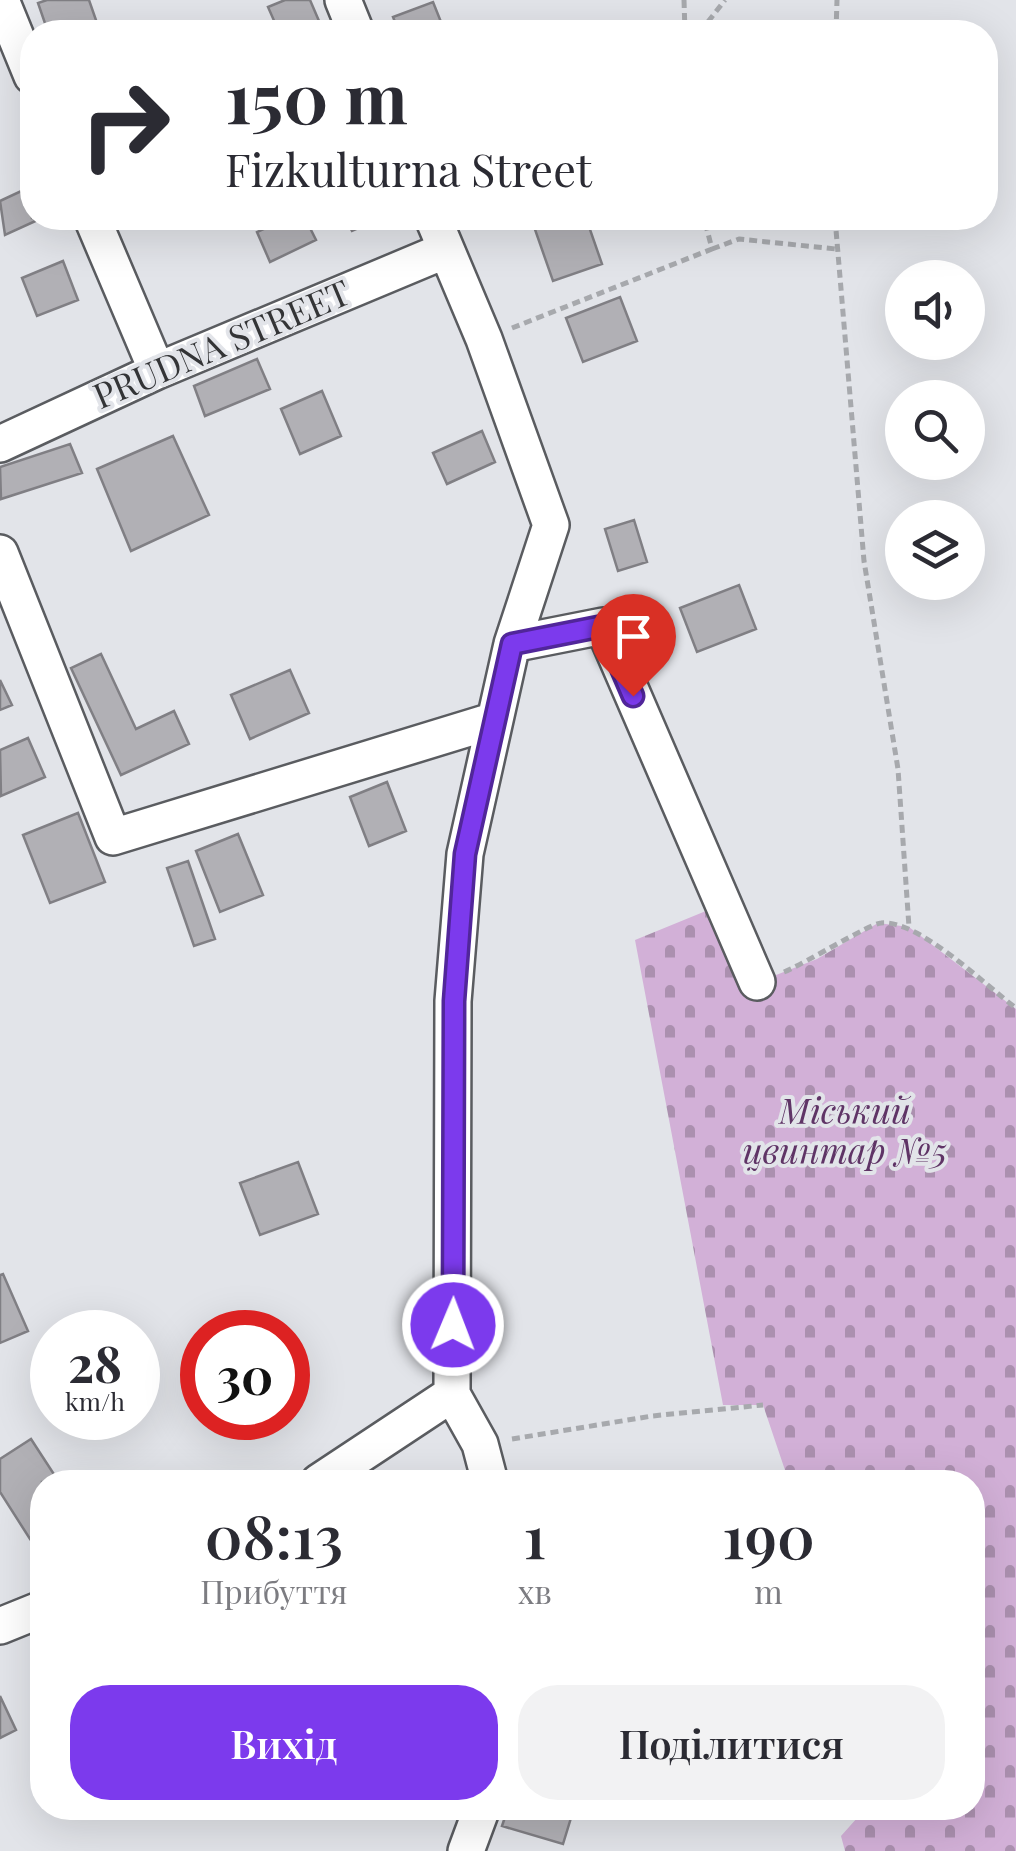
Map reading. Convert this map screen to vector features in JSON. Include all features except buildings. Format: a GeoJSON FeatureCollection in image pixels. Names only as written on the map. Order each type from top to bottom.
{"type":"FeatureCollection","features":[{"type":"Feature","properties":{"kind":"street"},"geometry":{"type":"LineString","coordinates":[[1,0],[20,47]]}},
{"type":"Feature","properties":{"kind":"street"},"geometry":{"type":"LineString","coordinates":[[97,230],[156,371]]}},
{"type":"Feature","properties":{"kind":"street"},"geometry":{"type":"LineString","coordinates":[[439,234],[484,338],[551,525],[512,644],[492,721],[465,854],[454,1001],[452,1394],[480,1444],[487,1470]]}},
{"type":"Feature","properties":{"kind":"street","name":"PRUDNA STREET"},"geometry":{"type":"LineString","coordinates":[[0,444],[439,234]]}},
{"type":"Feature","properties":{"kind":"street"},"geometry":{"type":"LineString","coordinates":[[0,553],[113,837],[492,721]]}},
{"type":"Feature","properties":{"kind":"street"},"geometry":{"type":"LineString","coordinates":[[512,644],[603,626],[758,982]]}},
{"type":"Feature","properties":{"kind":"street"},"geometry":{"type":"LineString","coordinates":[[338,1470],[452,1394]]}},
{"type":"Feature","properties":{"kind":"street"},"geometry":{"type":"LineString","coordinates":[[0,1626],[30,1614]]}},
{"type":"Feature","properties":{"kind":"street"},"geometry":{"type":"LineString","coordinates":[[466,1851],[478,1820]]}},
{"type":"Feature","properties":{"kind":"path"},"geometry":{"type":"LineString","coordinates":[[710,20],[726,0]]}},
{"type":"Feature","properties":{"kind":"path"},"geometry":{"type":"LineString","coordinates":[[707,230],[712,249]]}},
{"type":"Feature","properties":{"kind":"path"},"geometry":{"type":"LineString","coordinates":[[836,230],[864,562],[898,769],[909,926]]}},
{"type":"Feature","properties":{"kind":"path"},"geometry":{"type":"LineString","coordinates":[[484,338],[739,239],[779,246],[818,244],[837,250]]}},
{"type":"Feature","properties":{"kind":"path"},"geometry":{"type":"LineString","coordinates":[[758,982],[817,959],[878,923],[909,926],[1016,1008]]}},
{"type":"Feature","properties":{"kind":"path"},"geometry":{"type":"LineString","coordinates":[[480,1444],[652,1416],[763,1405]]}},
{"type":"Feature","properties":{"kind":"green space","name":"Міський цвинтар №5"},"geometry":{"type":"Polygon","coordinates":[[[723,904],[758,982],[817,959],[878,923],[909,927],[1016,1009],[1016,1851],[845,1851],[841,1836],[855,1820],[985,1820],[985,1470],[785,1470],[763,1405],[723,1405],[635,940],[723,904]]]}},
{"type":"Feature","properties":{"kind":"route"},"geometry":{"type":"LineString","coordinates":[[453,1325],[454,1001],[465,854],[512,644],[603,626],[633,696]]}}]}
